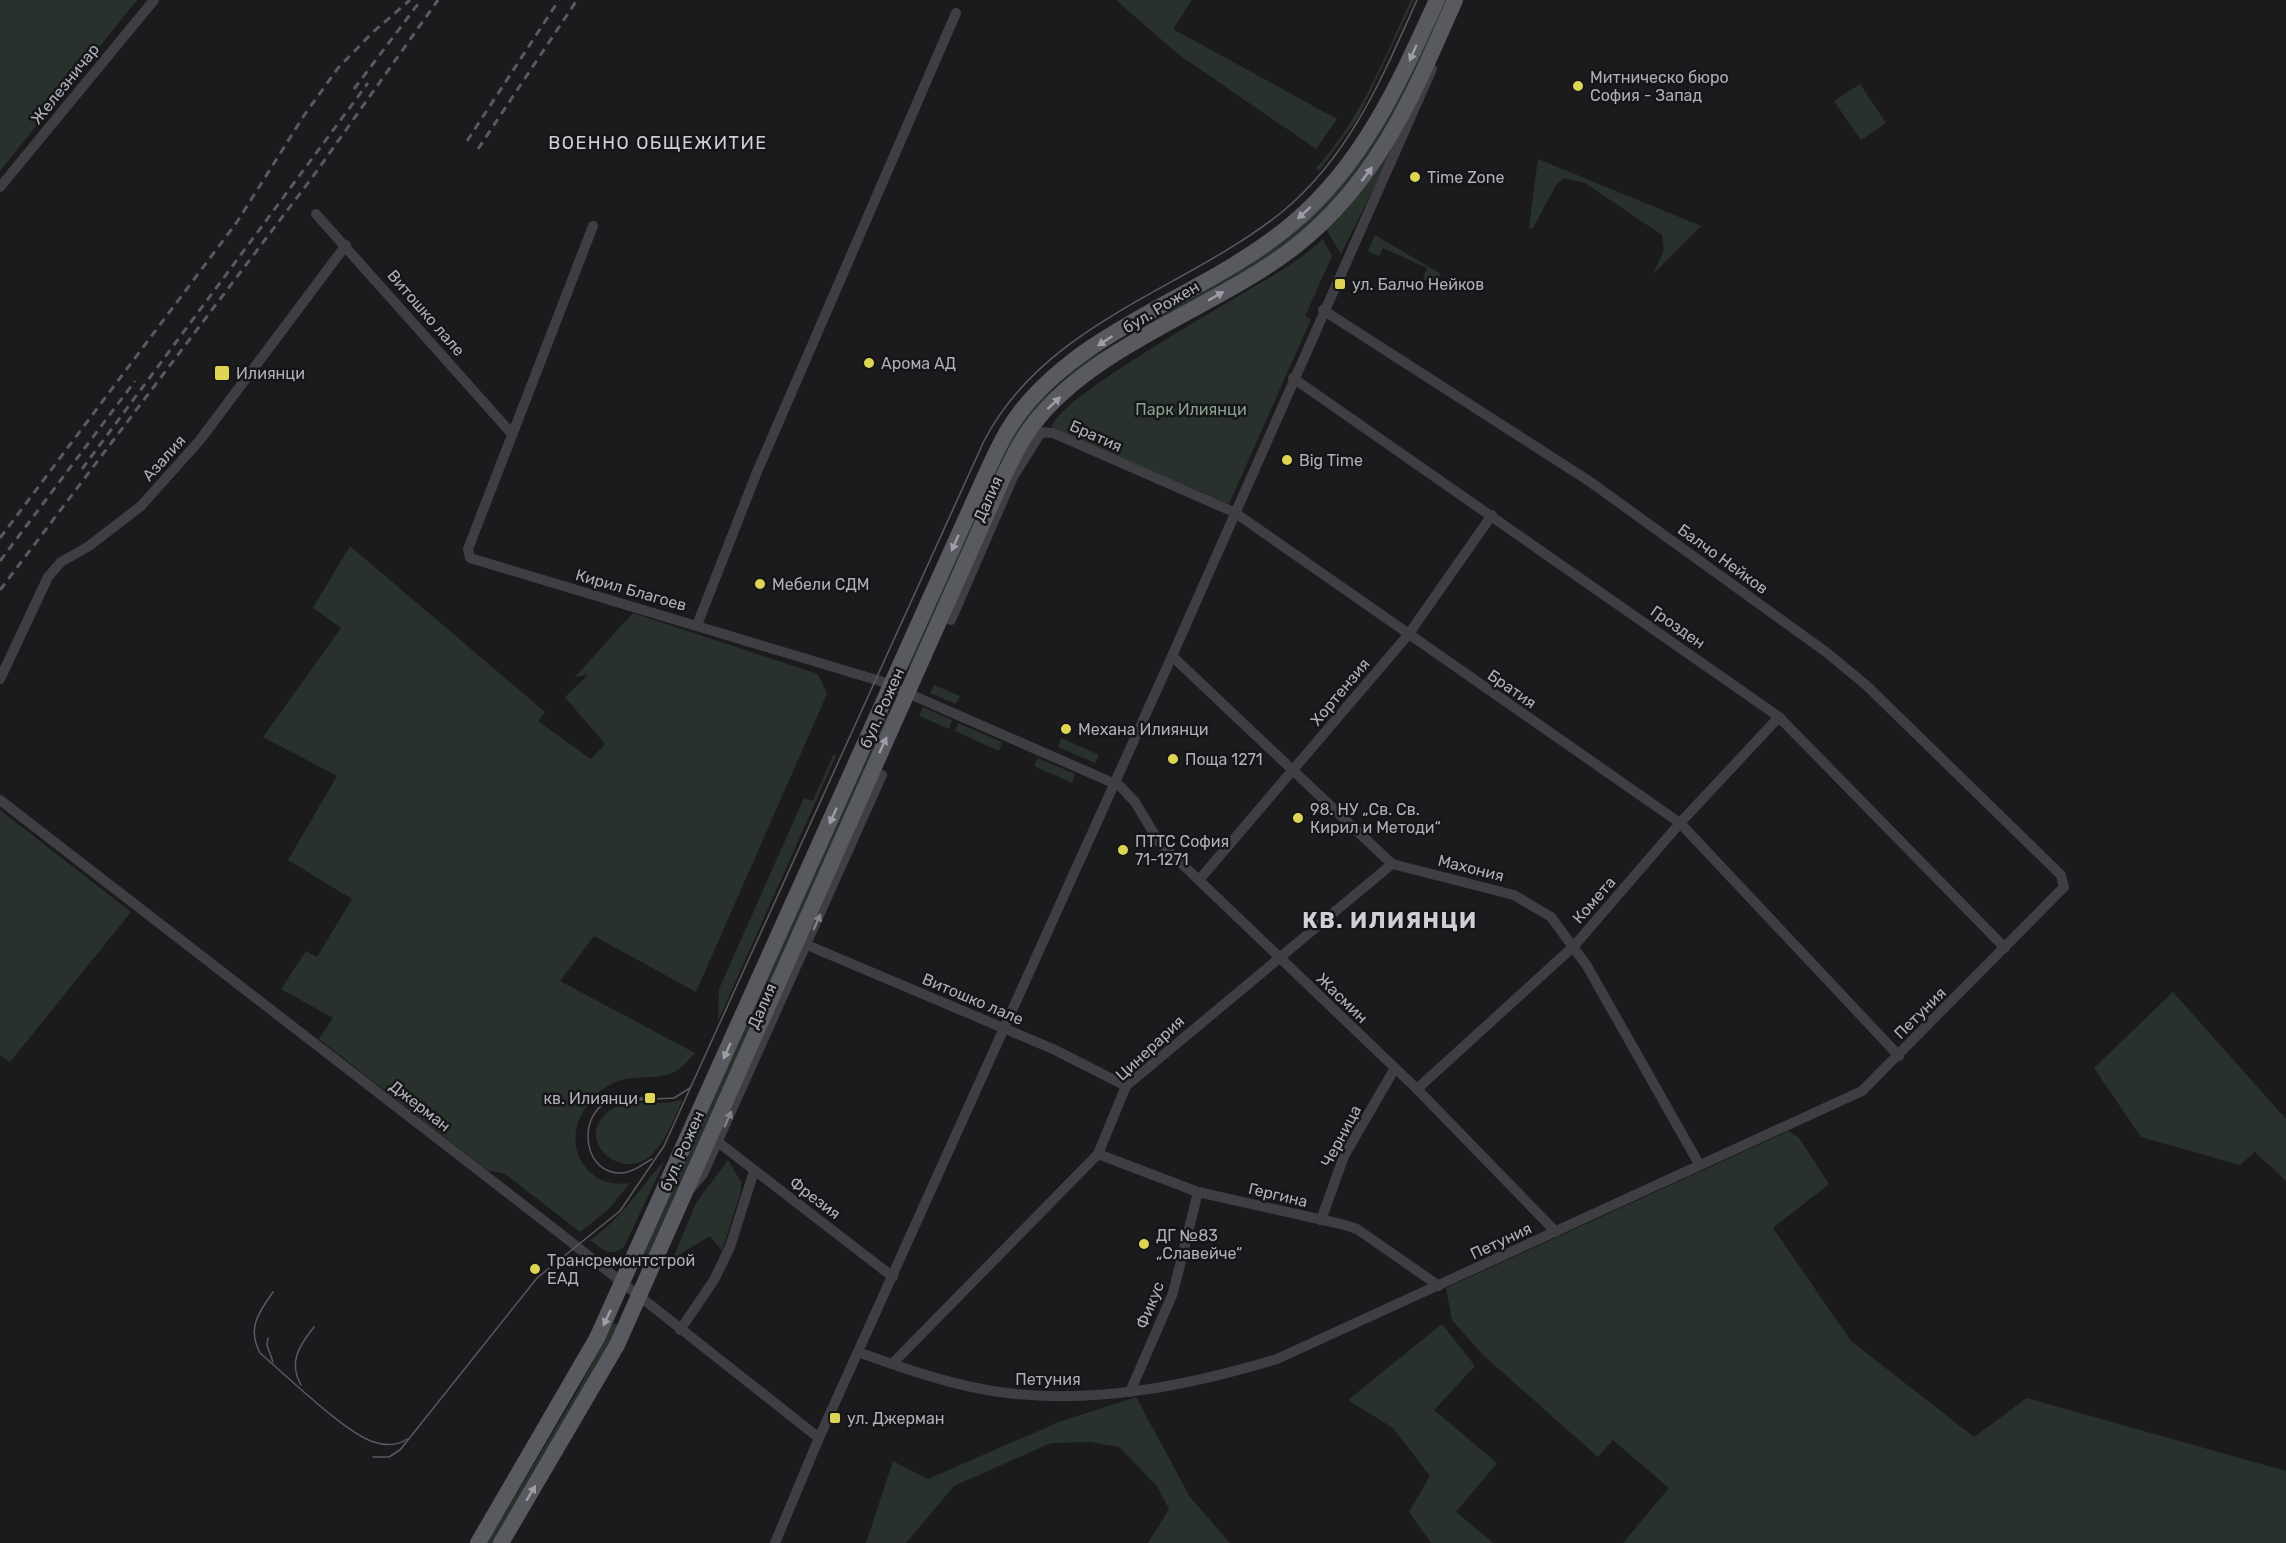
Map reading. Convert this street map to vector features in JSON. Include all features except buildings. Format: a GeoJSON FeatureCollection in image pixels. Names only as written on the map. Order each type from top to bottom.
{"type":"FeatureCollection","features":[{"type":"Feature","properties":{"kind":"main road","name":"бул. Рожен"},"geometry":{"type":"LineString","coordinates":[[478,1543],[584,1365],[623,1285],[900,689],[986,474],[1020,412],[1047,384],[1087,352],[1262,247],[1312,206],[1350,166],[1373,130],[1405,71],[1437,0]]}},
{"type":"Feature","properties":{"kind":"main road","name":"бул. Рожен"},"geometry":{"type":"LineString","coordinates":[[501,1543],[601,1375],[639,1298],[679,1205],[859,812],[900,689],[962,583],[1001,482],[1033,425],[1067,391],[1099,366],[1274,261],[1332,214],[1367,174],[1390,138],[1453,6]]}},
{"type":"Feature","properties":{"kind":"street","name":"Железничар"},"geometry":{"type":"LineString","coordinates":[[0,187],[153,0]]}},
{"type":"Feature","properties":{"kind":"street","name":"бул. Рожен"},"geometry":{"type":"LineString","coordinates":[[775,1543],[819,1438],[1172,656],[1323,310],[1424,91],[1453,6]]}},
{"type":"Feature","properties":{"kind":"street"},"geometry":{"type":"LineString","coordinates":[[697,625],[757,472],[956,13]]}},
{"type":"Feature","properties":{"kind":"street","name":"Витошко лале"},"geometry":{"type":"LineString","coordinates":[[316,214],[512,434]]}},
{"type":"Feature","properties":{"kind":"street","name":"Кирил Благоев"},"geometry":{"type":"LineString","coordinates":[[592,226],[468,549],[471,558],[697,625],[900,689],[1113,783]]}},
{"type":"Feature","properties":{"kind":"street","name":"Азалия"},"geometry":{"type":"LineString","coordinates":[[0,679],[48,577],[61,562],[88,546],[141,506],[200,440],[346,246]]}},
{"type":"Feature","properties":{"kind":"street","name":"Балчо Нейков"},"geometry":{"type":"LineString","coordinates":[[1323,310],[1589,481],[1826,652],[1866,685],[2061,875],[2065,883]]}},
{"type":"Feature","properties":{"kind":"street","name":"Грозден"},"geometry":{"type":"LineString","coordinates":[[1293,378],[1779,717],[2005,948]]}},
{"type":"Feature","properties":{"kind":"street","name":"Далия"},"geometry":{"type":"LineString","coordinates":[[951,620],[962,583],[1014,477],[1036,438],[1045,431]]}},
{"type":"Feature","properties":{"kind":"street","name":"Братия"},"geometry":{"type":"LineString","coordinates":[[1045,431],[1234,512],[1680,823],[1899,1056]]}},
{"type":"Feature","properties":{"kind":"street","name":"Хортензия"},"geometry":{"type":"LineString","coordinates":[[1199,880],[1408,635],[1492,515]]}},
{"type":"Feature","properties":{"kind":"street"},"geometry":{"type":"LineString","coordinates":[[1172,656],[1392,864]]}},
{"type":"Feature","properties":{"kind":"street","name":"Комета"},"geometry":{"type":"LineString","coordinates":[[1417,1089],[1574,946],[1680,823],[1779,717]]}},
{"type":"Feature","properties":{"kind":"street","name":"Далия"},"geometry":{"type":"LineString","coordinates":[[679,1205],[703,1174],[807,945],[859,812],[882,775]]}},
{"type":"Feature","properties":{"kind":"street","name":"Жасмин"},"geometry":{"type":"LineString","coordinates":[[1113,783],[1128,792],[1159,842],[1417,1089],[1556,1232]]}},
{"type":"Feature","properties":{"kind":"street","name":"Джерман"},"geometry":{"type":"LineString","coordinates":[[0,800],[819,1438]]}},
{"type":"Feature","properties":{"kind":"street","name":"Махония"},"geometry":{"type":"LineString","coordinates":[[1392,864],[1491,888],[1528,901],[1551,917],[1574,946],[1699,1164]]}},
{"type":"Feature","properties":{"kind":"street","name":"Цинерария"},"geometry":{"type":"LineString","coordinates":[[892,1364],[1098,1154],[1126,1086],[1392,864]]}},
{"type":"Feature","properties":{"kind":"street","name":"Петуния"},"geometry":{"type":"LineString","coordinates":[[858,1352],[892,1364],[1005,1393],[1048,1395],[1130,1392],[1228,1373],[1277,1359],[1699,1164],[1857,1094],[1899,1056],[2062,889],[2065,883]]}},
{"type":"Feature","properties":{"kind":"street","name":"Витошко лале"},"geometry":{"type":"LineString","coordinates":[[807,945],[1005,1028],[1126,1086]]}},
{"type":"Feature","properties":{"kind":"street","name":"Черница"},"geometry":{"type":"LineString","coordinates":[[1321,1220],[1344,1156],[1395,1068]]}},
{"type":"Feature","properties":{"kind":"street","name":"Фрезия"},"geometry":{"type":"LineString","coordinates":[[718,1142],[893,1277]]}},
{"type":"Feature","properties":{"kind":"street","name":"Гергина"},"geometry":{"type":"LineString","coordinates":[[1098,1154],[1198,1192],[1357,1229],[1439,1286]]}},
{"type":"Feature","properties":{"kind":"street"},"geometry":{"type":"LineString","coordinates":[[680,1330],[714,1280],[730,1247],[754,1171]]}},
{"type":"Feature","properties":{"kind":"street","name":"Фикус"},"geometry":{"type":"LineString","coordinates":[[1130,1392],[1173,1293],[1198,1192]]}},
{"type":"Feature","properties":{"kind":"green space"},"geometry":{"type":"Polygon","coordinates":[[[0,0],[137,0],[0,171],[0,0]]]}},
{"type":"Feature","properties":{"kind":"green space"},"geometry":{"type":"Polygon","coordinates":[[[1116,0],[1192,0],[1173,29],[1337,119],[1316,149],[1178,54],[1116,0]]]}},
{"type":"Feature","properties":{"kind":"green space"},"geometry":{"type":"Polygon","coordinates":[[[1411,0],[1414,0],[1358,118],[1319,171],[1316,168],[1346,130],[1370,88],[1411,0]]]}},
{"type":"Feature","properties":{"kind":"green space"},"geometry":{"type":"Polygon","coordinates":[[[1442,0],[1449,0],[1396,113],[1371,156],[1331,205],[1283,247],[1045,402],[911,668],[906,666],[975,511],[1018,425],[1042,399],[1082,363],[1240,269],[1308,218],[1442,0]]]}},
{"type":"Feature","properties":{"kind":"green space"},"geometry":{"type":"Polygon","coordinates":[[[1860,84],[1886,123],[1861,140],[1834,101],[1860,84]]]}},
{"type":"Feature","properties":{"kind":"green space"},"geometry":{"type":"Polygon","coordinates":[[[1395,139],[1397,141],[1341,254],[1326,229],[1362,191],[1395,139]]]}},
{"type":"Feature","properties":{"kind":"green space"},"geometry":{"type":"Polygon","coordinates":[[[1538,159],[1701,226],[1653,274],[1664,250],[1662,235],[1585,183],[1563,178],[1556,185],[1533,228],[1529,228],[1538,159]]]}},
{"type":"Feature","properties":{"kind":"green space"},"geometry":{"type":"Polygon","coordinates":[[[1375,235],[1441,274],[1436,284],[1423,279],[1427,268],[1383,248],[1379,256],[1368,251],[1375,235]]]}},
{"type":"Feature","properties":{"kind":"green space","name":"Парк Илиянци"},"geometry":{"type":"Polygon","coordinates":[[[1323,239],[1332,256],[1305,316],[1311,319],[1229,504],[1052,428],[1061,413],[1119,369],[1271,277],[1323,239]]]}},
{"type":"Feature","properties":{"kind":"green space"},"geometry":{"type":"Polygon","coordinates":[[[350,546],[545,712],[538,721],[591,759],[605,744],[565,697],[588,675],[575,677],[633,613],[818,674],[827,694],[696,992],[594,936],[560,981],[695,1053],[680,1068],[670,1074],[625,1079],[610,1084],[597,1093],[587,1105],[576,1133],[576,1148],[581,1162],[592,1174],[605,1181],[630,1183],[608,1210],[580,1232],[505,1174],[487,1170],[319,1039],[333,1018],[281,989],[306,951],[317,957],[352,899],[288,860],[337,776],[263,737],[341,628],[313,608],[350,546]]]}},
{"type":"Feature","properties":{"kind":"green space"},"geometry":{"type":"Polygon","coordinates":[[[934,685],[960,696],[956,704],[930,693],[934,685]]]}},
{"type":"Feature","properties":{"kind":"green space"},"geometry":{"type":"Polygon","coordinates":[[[923,707],[952,720],[949,729],[919,716],[923,707]]]}},
{"type":"Feature","properties":{"kind":"green space"},"geometry":{"type":"Polygon","coordinates":[[[885,712],[890,714],[644,1264],[640,1262],[885,712]]]}},
{"type":"Feature","properties":{"kind":"green space"},"geometry":{"type":"Polygon","coordinates":[[[958,723],[1002,742],[999,751],[955,731],[958,723]]]}},
{"type":"Feature","properties":{"kind":"green space"},"geometry":{"type":"Polygon","coordinates":[[[1061,738],[1099,755],[1095,763],[1058,747],[1061,738]]]}},
{"type":"Feature","properties":{"kind":"green space"},"geometry":{"type":"Polygon","coordinates":[[[833,755],[836,756],[718,1021],[719,989],[804,798],[813,801],[833,755]]]}},
{"type":"Feature","properties":{"kind":"green space"},"geometry":{"type":"Polygon","coordinates":[[[1038,758],[1075,774],[1072,783],[1034,766],[1038,758]]]}},
{"type":"Feature","properties":{"kind":"green space"},"geometry":{"type":"Polygon","coordinates":[[[0,810],[131,912],[10,1062],[0,1055],[0,810]]]}},
{"type":"Feature","properties":{"kind":"green space"},"geometry":{"type":"Polygon","coordinates":[[[2173,992],[2286,1119],[2286,1181],[2255,1152],[2240,1165],[2141,1137],[2094,1068],[2173,992]]]}},
{"type":"Feature","properties":{"kind":"green space"},"geometry":{"type":"Polygon","coordinates":[[[683,1099],[664,1139],[643,1161],[630,1164],[617,1162],[607,1156],[599,1146],[596,1135],[598,1123],[608,1112],[626,1104],[665,1103],[683,1099]]]}},
{"type":"Feature","properties":{"kind":"green space"},"geometry":{"type":"Polygon","coordinates":[[[1789,1131],[1799,1138],[1829,1184],[1773,1228],[1851,1341],[1974,1437],[2027,1398],[2286,1471],[2286,1543],[1623,1543],[1669,1488],[1613,1440],[1598,1457],[1483,1355],[1452,1320],[1446,1288],[1789,1131]]]}},
{"type":"Feature","properties":{"kind":"green space"},"geometry":{"type":"Polygon","coordinates":[[[665,1160],[624,1247],[610,1252],[590,1240],[621,1213],[665,1160]]]}},
{"type":"Feature","properties":{"kind":"green space"},"geometry":{"type":"Polygon","coordinates":[[[728,1160],[741,1182],[741,1191],[722,1251],[710,1236],[683,1252],[667,1273],[696,1203],[728,1160]]]}},
{"type":"Feature","properties":{"kind":"green space"},"geometry":{"type":"Polygon","coordinates":[[[613,1323],[618,1325],[587,1385],[493,1543],[487,1543],[578,1390],[613,1323]]]}},
{"type":"Feature","properties":{"kind":"green space"},"geometry":{"type":"Polygon","coordinates":[[[1442,1324],[1475,1366],[1434,1410],[1497,1463],[1456,1512],[1493,1543],[1431,1543],[1409,1512],[1430,1476],[1393,1428],[1348,1400],[1442,1324]]]}},
{"type":"Feature","properties":{"kind":"green space"},"geometry":{"type":"Polygon","coordinates":[[[1136,1397],[1190,1497],[1230,1543],[1148,1543],[1169,1509],[1157,1486],[1119,1447],[1090,1442],[1051,1443],[954,1486],[906,1543],[866,1543],[893,1461],[928,1479],[1059,1422],[1136,1397]]]}},
{"type":"Feature","properties":{"kind":"tram line"},"geometry":{"type":"LineString","coordinates":[[373,1457],[389,1457],[400,1450],[537,1278],[620,1211],[664,1146],[984,441],[1011,400],[1043,366],[1079,337],[1243,240],[1282,212],[1306,190],[1327,166],[1362,114],[1417,0]]}},
{"type":"Feature","properties":{"kind":"tram line"},"geometry":{"type":"LineString","coordinates":[[636,1100],[674,1098],[690,1088]]}},
{"type":"Feature","properties":{"kind":"tram line"},"geometry":{"type":"LineString","coordinates":[[645,1098],[611,1100],[597,1110],[588,1132],[589,1145],[600,1165],[610,1171],[627,1172],[652,1159]]}},
{"type":"Feature","properties":{"kind":"tram line"},"geometry":{"type":"LineString","coordinates":[[273,1292],[259,1314],[254,1329],[260,1353],[330,1414],[359,1435],[384,1444],[394,1444],[407,1439]]}},
{"type":"Feature","properties":{"kind":"tram line"},"geometry":{"type":"LineString","coordinates":[[301,1385],[297,1377],[295,1362],[300,1348],[314,1327]]}},
{"type":"Feature","properties":{"kind":"tram line"},"geometry":{"type":"LineString","coordinates":[[268,1338],[267,1345],[273,1362]]}},
{"type":"Feature","properties":{"kind":"railway"},"geometry":{"type":"LineString","coordinates":[[0,538],[237,222],[305,114],[338,68],[372,33],[410,0]]}},
{"type":"Feature","properties":{"kind":"railway"},"geometry":{"type":"LineString","coordinates":[[354,89],[421,0]]}},
{"type":"Feature","properties":{"kind":"railway"},"geometry":{"type":"LineString","coordinates":[[0,590],[314,175],[438,0]]}},
{"type":"Feature","properties":{"kind":"railway"},"geometry":{"type":"LineString","coordinates":[[467,141],[559,0]]}},
{"type":"Feature","properties":{"kind":"railway"},"geometry":{"type":"LineString","coordinates":[[478,149],[577,0]]}},
{"type":"Feature","properties":{"kind":"railway"},"geometry":{"type":"LineString","coordinates":[[82,469],[368,83]]}},
{"type":"Feature","properties":{"kind":"railway"},"geometry":{"type":"LineString","coordinates":[[0,561],[135,381]]}},
{"type":"Feature","properties":{"kind":"place","name":"Митническо бюро София - Запад"},"geometry":{"type":"Point","coordinates":[1578,86]}},
{"type":"Feature","properties":{"kind":"place","name":"Time Zone"},"geometry":{"type":"Point","coordinates":[1415,177]}},
{"type":"Feature","properties":{"kind":"place","name":"ул. Балчо Нейков"},"geometry":{"type":"Point","coordinates":[1340,284]}},
{"type":"Feature","properties":{"kind":"place","name":"Арома АД"},"geometry":{"type":"Point","coordinates":[869,363]}},
{"type":"Feature","properties":{"kind":"place","name":"Илиянци"},"geometry":{"type":"Point","coordinates":[222,373]}},
{"type":"Feature","properties":{"kind":"place","name":"Big Time"},"geometry":{"type":"Point","coordinates":[1287,460]}},
{"type":"Feature","properties":{"kind":"place","name":"Мебели СДМ"},"geometry":{"type":"Point","coordinates":[760,584]}},
{"type":"Feature","properties":{"kind":"place","name":"Механа Илиянци"},"geometry":{"type":"Point","coordinates":[1066,729]}},
{"type":"Feature","properties":{"kind":"place","name":"Поща 1271"},"geometry":{"type":"Point","coordinates":[1173,759]}},
{"type":"Feature","properties":{"kind":"place","name":"98. НУ „Св. Св. Кирил и Методи“"},"geometry":{"type":"Point","coordinates":[1298,818]}},
{"type":"Feature","properties":{"kind":"place","name":"ПТТС София 71-1271"},"geometry":{"type":"Point","coordinates":[1123,850]}},
{"type":"Feature","properties":{"kind":"place","name":"кв. Илиянци"},"geometry":{"type":"Point","coordinates":[650,1098]}},
{"type":"Feature","properties":{"kind":"place","name":"ДГ №83 „Славейче“"},"geometry":{"type":"Point","coordinates":[1144,1244]}},
{"type":"Feature","properties":{"kind":"place","name":"Трансремонтстрой ЕАД"},"geometry":{"type":"Point","coordinates":[535,1269]}},
{"type":"Feature","properties":{"kind":"place","name":"ул. Джерман"},"geometry":{"type":"Point","coordinates":[835,1418]}},
{"type":"Feature","properties":{"kind":"district","name":"ВОЕННО ОБЩЕЖИТИЕ"},"geometry":{"type":"Point","coordinates":[658,143]}},
{"type":"Feature","properties":{"kind":"district","name":"КВ. ИЛИЯНЦИ"},"geometry":{"type":"Point","coordinates":[1390,920]}}]}
